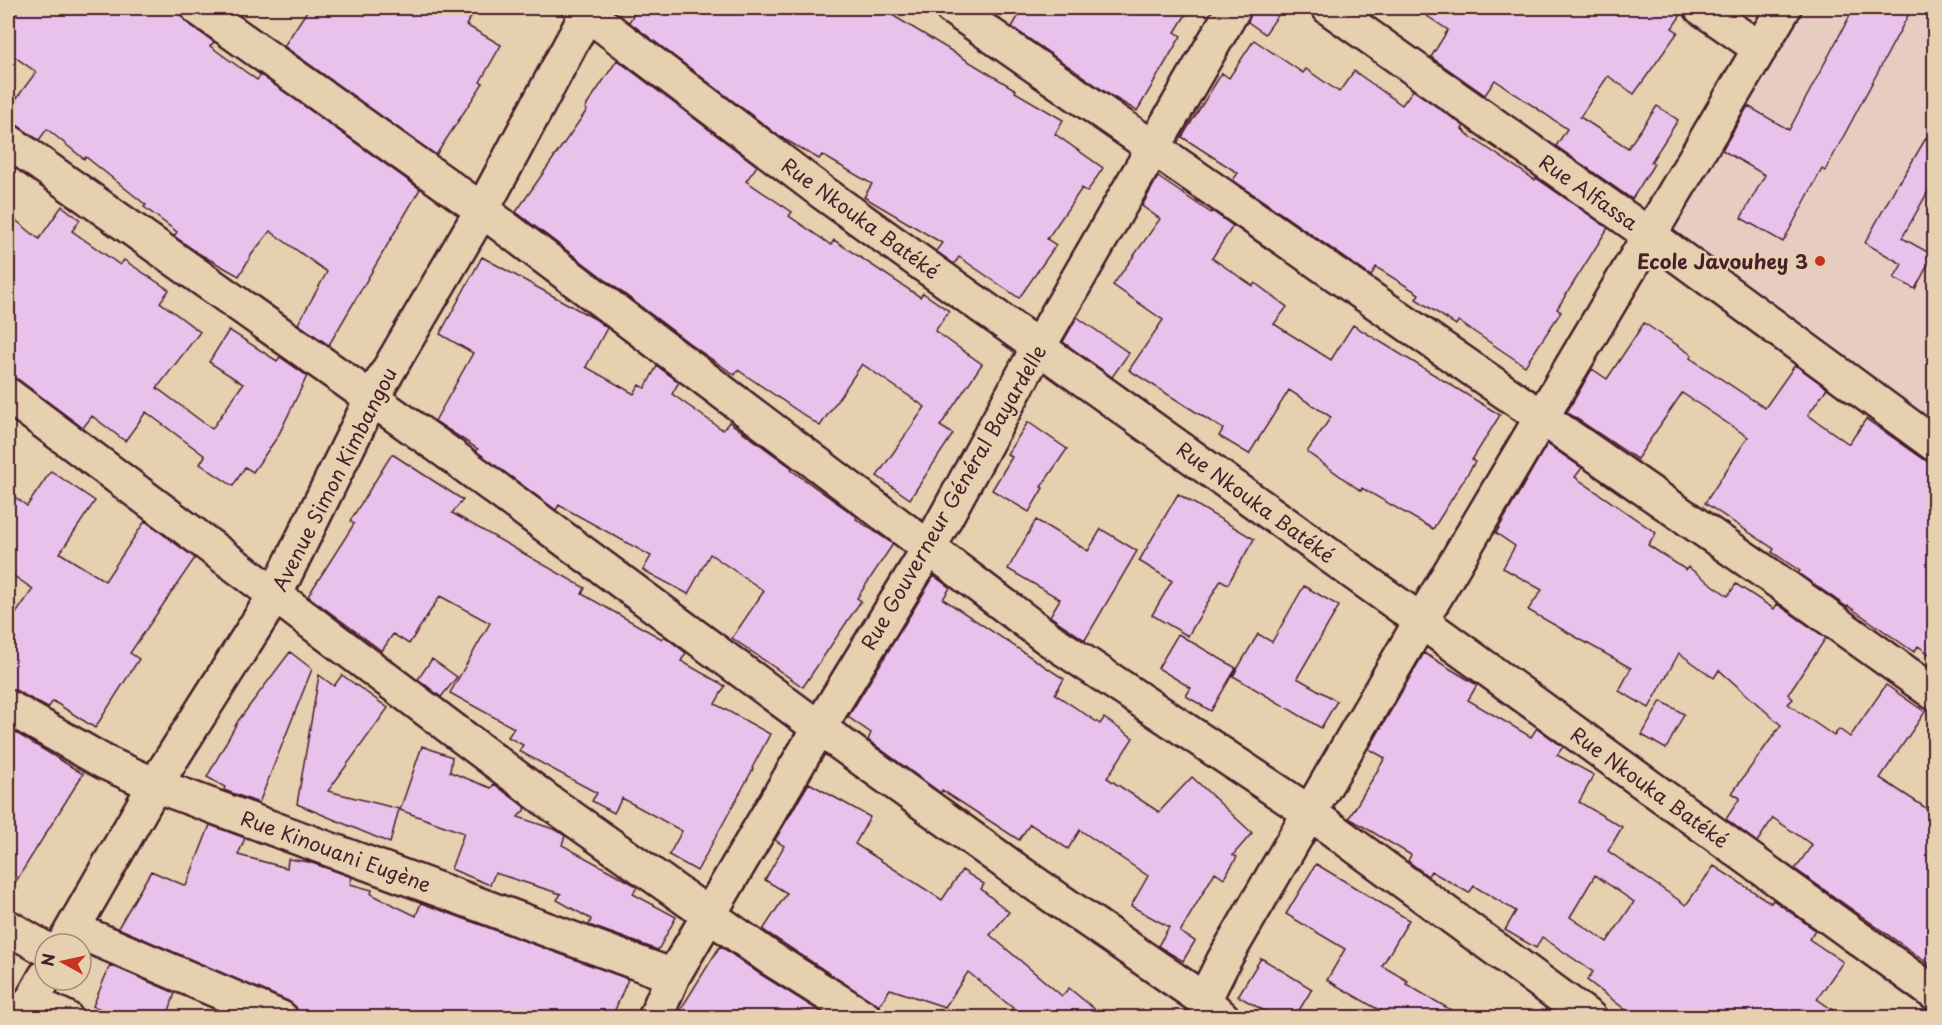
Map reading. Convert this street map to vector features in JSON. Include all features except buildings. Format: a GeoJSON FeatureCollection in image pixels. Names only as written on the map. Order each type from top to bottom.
{"type":"FeatureCollection","features":[{"type":"Feature","properties":{"kind":"street"},"geometry":{"type":"LineString","coordinates":[[198,8],[482,210],[1049,639],[1310,813],[1590,1017]]}},
{"type":"Feature","properties":{"kind":"street"},"geometry":{"type":"LineString","coordinates":[[952,8],[1935,693]]}},
{"type":"Feature","properties":{"kind":"street","name":"Rue Gouverneur Général Bayardelle"},"geometry":{"type":"LineString","coordinates":[[655,1017],[674,976],[709,915],[929,548],[1039,346],[1234,8]]}},
{"type":"Feature","properties":{"kind":"street","name":"Rue Alfassa"},"geometry":{"type":"LineString","coordinates":[[1329,8],[1648,234],[1935,444]]}},
{"type":"Feature","properties":{"kind":"street"},"geometry":{"type":"LineString","coordinates":[[1701,8],[1760,49]]}},
{"type":"Feature","properties":{"kind":"street"},"geometry":{"type":"LineString","coordinates":[[8,141],[444,450],[819,728],[1211,1012],[1224,960],[1648,234],[1784,8]]}},
{"type":"Feature","properties":{"kind":"street","name":"Avenue Simon Kimbangou"},"geometry":{"type":"LineString","coordinates":[[71,932],[155,785],[275,595],[371,400],[482,210],[586,9]]}},
{"type":"Feature","properties":{"kind":"street","name":"Rue Nkouka Batéké"},"geometry":{"type":"LineString","coordinates":[[586,9],[822,192],[1935,993]]}},
{"type":"Feature","properties":{"kind":"street"},"geometry":{"type":"LineString","coordinates":[[8,395],[544,799],[771,958],[865,1017]]}},
{"type":"Feature","properties":{"kind":"street","name":"Rue Kinouani Eugène"},"geometry":{"type":"LineString","coordinates":[[8,707],[104,762],[155,785],[674,976]]}},
{"type":"Feature","properties":{"kind":"street"},"geometry":{"type":"LineString","coordinates":[[8,927],[33,942]]}},
{"type":"Feature","properties":{"kind":"street"},"geometry":{"type":"LineString","coordinates":[[93,945],[281,1017]]}},
{"type":"Feature","properties":{"kind":"street"},"geometry":{"type":"LineString","coordinates":[[33,998],[66,1017]]}},
{"type":"Feature","properties":{"kind":"shaded area"},"geometry":{"type":"Polygon","coordinates":[[[1801,8],[1934,8],[1934,423],[1666,233],[1801,8]]]}},
{"type":"Feature","properties":{"kind":"place","name":"Ecole Javouhey 3"},"geometry":{"type":"Point","coordinates":[1820,261]}}]}
